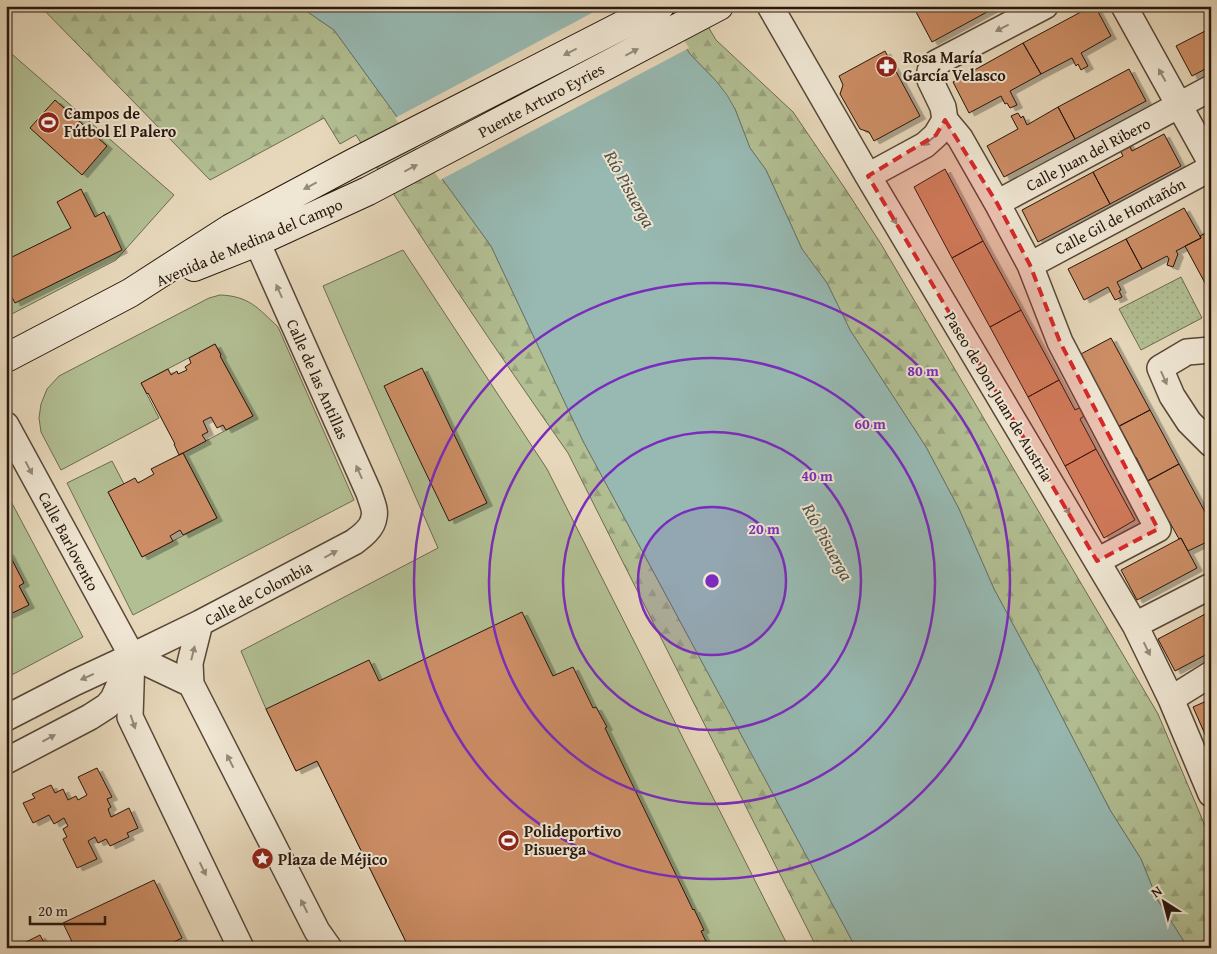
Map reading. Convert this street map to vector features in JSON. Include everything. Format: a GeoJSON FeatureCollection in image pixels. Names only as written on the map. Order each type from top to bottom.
{"type":"FeatureCollection","features":[{"type":"Feature","properties":{"kind":"main road","name":"Puente Arturo Eyries"},"geometry":{"type":"LineString","coordinates":[[353,163],[660,6]]}},
{"type":"Feature","properties":{"kind":"main road","name":"Puente Arturo Eyries"},"geometry":{"type":"LineString","coordinates":[[368,191],[716,7]]}},
{"type":"Feature","properties":{"kind":"main road","name":"Avenida de Medina del Campo"},"geometry":{"type":"LineString","coordinates":[[6,358],[130,293],[231,228],[353,163]]}},
{"type":"Feature","properties":{"kind":"main road","name":"Avenida de Medina del Campo"},"geometry":{"type":"LineString","coordinates":[[130,293],[257,242],[368,191]]}},
{"type":"Feature","properties":{"kind":"street","name":"Paseo de Don Juan de Austria"},"geometry":{"type":"LineString","coordinates":[[770,6],[868,176],[1135,625],[1171,699],[1211,794]]}},
{"type":"Feature","properties":{"kind":"street"},"geometry":{"type":"LineString","coordinates":[[1045,6],[936,63],[930,71],[930,80],[943,108],[945,120],[960,138],[1030,265],[1060,342],[1158,528],[1097,561]]}},
{"type":"Feature","properties":{"kind":"street"},"geometry":{"type":"LineString","coordinates":[[1124,6],[1211,163]]}},
{"type":"Feature","properties":{"kind":"street","name":"Calle Juan del Ribero"},"geometry":{"type":"LineString","coordinates":[[997,203],[1211,88]]}},
{"type":"Feature","properties":{"kind":"street"},"geometry":{"type":"LineString","coordinates":[[868,176],[925,145],[936,135],[945,120]]}},
{"type":"Feature","properties":{"kind":"street","name":"Calle Gil de Hontañón"},"geometry":{"type":"LineString","coordinates":[[1030,265],[1211,168]]}},
{"type":"Feature","properties":{"kind":"street","name":"Calle de las Antillas"},"geometry":{"type":"LineString","coordinates":[[257,242],[369,494],[374,518]]}},
{"type":"Feature","properties":{"kind":"street"},"geometry":{"type":"LineString","coordinates":[[1211,350],[1187,352],[1160,368],[1172,396],[1189,422],[1211,444]]}},
{"type":"Feature","properties":{"kind":"street","name":"Calle Barlovento"},"geometry":{"type":"LineString","coordinates":[[6,425],[132,656]]}},
{"type":"Feature","properties":{"kind":"street","name":"Calle de Colombia"},"geometry":{"type":"LineString","coordinates":[[6,718],[74,683],[200,623],[354,542],[370,527],[374,518]]}},
{"type":"Feature","properties":{"kind":"street"},"geometry":{"type":"LineString","coordinates":[[1135,625],[1211,586]]}},
{"type":"Feature","properties":{"kind":"street"},"geometry":{"type":"LineString","coordinates":[[200,623],[190,663],[192,684],[313,922],[329,948]]}},
{"type":"Feature","properties":{"kind":"street"},"geometry":{"type":"LineString","coordinates":[[132,656],[192,684]]}},
{"type":"Feature","properties":{"kind":"street"},"geometry":{"type":"LineString","coordinates":[[6,761],[90,717],[107,706],[113,699],[132,656]]}},
{"type":"Feature","properties":{"kind":"street"},"geometry":{"type":"LineString","coordinates":[[132,656],[130,717],[241,948]]}},
{"type":"Feature","properties":{"kind":"street"},"geometry":{"type":"LineString","coordinates":[[1171,699],[1211,674]]}},
{"type":"Feature","properties":{"kind":"highlighted area"},"geometry":{"type":"Polygon","coordinates":[[[945,120],[997,203],[1030,265],[1060,342],[1158,529],[1097,561],[868,176],[936,135],[945,120]]]}},
{"type":"Feature","properties":{"kind":"green space"},"geometry":{"type":"Polygon","coordinates":[[[40,6],[299,6],[334,30],[491,246],[583,441],[856,948],[817,948],[568,453],[460,296],[356,135],[340,144],[324,118],[210,180],[40,6]]]}},
{"type":"Feature","properties":{"kind":"green space"},"geometry":{"type":"Polygon","coordinates":[[[659,6],[696,6],[716,40],[793,112],[881,244],[1158,714],[1211,840],[1211,948],[1188,948],[1157,899],[1141,859],[1110,810],[994,589],[959,509],[926,447],[850,330],[827,283],[802,249],[766,170],[750,148],[735,109],[717,82],[690,54],[659,6]]]}},
{"type":"Feature","properties":{"kind":"green space","name":"Campos de Fútbol El Palero"},"geometry":{"type":"Polygon","coordinates":[[[6,49],[174,195],[116,260],[6,317],[6,49]]]}},
{"type":"Feature","properties":{"kind":"green space"},"geometry":{"type":"Polygon","coordinates":[[[403,250],[547,469],[789,948],[409,948],[317,761],[296,771],[241,651],[438,548],[323,286],[403,250]]]}},
{"type":"Feature","properties":{"kind":"green space"},"geometry":{"type":"Polygon","coordinates":[[[1181,277],[1202,318],[1141,350],[1119,309],[1181,277]]]}},
{"type":"Feature","properties":{"kind":"green space"},"geometry":{"type":"Polygon","coordinates":[[[220,295],[238,298],[252,304],[278,327],[354,500],[133,615],[67,483],[112,461],[124,484],[108,492],[142,557],[217,518],[183,453],[253,416],[215,344],[141,383],[159,418],[61,470],[41,432],[39,418],[41,404],[47,389],[59,376],[209,298],[220,295]]]}},
{"type":"Feature","properties":{"kind":"green space"},"geometry":{"type":"Polygon","coordinates":[[[6,492],[83,637],[6,678],[6,616],[29,604],[19,586],[24,583],[6,550],[6,492]]]}},
{"type":"Feature","properties":{"kind":"water","name":"Río Pisuerga"},"geometry":{"type":"Polygon","coordinates":[[[299,6],[659,6],[690,54],[727,95],[735,109],[750,148],[766,170],[802,249],[827,283],[850,330],[926,447],[959,509],[994,589],[1110,810],[1141,859],[1157,899],[1188,948],[856,948],[583,441],[491,246],[334,30],[299,6]]]}},
{"type":"Feature","properties":{"kind":"pier"},"geometry":{"type":"Polygon","coordinates":[[[605,6],[662,6],[689,48],[440,180],[395,118],[605,6]]]}},
{"type":"Feature","properties":{"kind":"building"},"geometry":{"type":"Polygon","coordinates":[[[923,6],[998,6],[932,42],[915,10],[923,6]]]}},
{"type":"Feature","properties":{"kind":"building"},"geometry":{"type":"Polygon","coordinates":[[[1095,6],[1111,36],[1081,53],[1088,66],[1081,70],[1078,64],[1076,66],[1072,58],[1041,74],[1023,43],[1095,6]]]}},
{"type":"Feature","properties":{"kind":"building"},"geometry":{"type":"Polygon","coordinates":[[[1211,28],[1211,66],[1192,76],[1176,46],[1211,28]]]}},
{"type":"Feature","properties":{"kind":"building"},"geometry":{"type":"Polygon","coordinates":[[[1023,43],[1041,74],[1010,91],[1017,105],[1010,108],[1007,103],[1005,104],[1001,96],[969,113],[953,82],[1023,43]]]}},
{"type":"Feature","properties":{"kind":"building"},"geometry":{"type":"Polygon","coordinates":[[[885,51],[920,116],[874,141],[869,132],[860,129],[840,94],[843,85],[839,76],[885,51]]]}},
{"type":"Feature","properties":{"kind":"building"},"geometry":{"type":"Polygon","coordinates":[[[1129,69],[1146,101],[1075,139],[1058,107],[1129,69]]]}},
{"type":"Feature","properties":{"kind":"building"},"geometry":{"type":"Polygon","coordinates":[[[55,100],[107,146],[82,175],[30,128],[55,100]]]}},
{"type":"Feature","properties":{"kind":"building"},"geometry":{"type":"Polygon","coordinates":[[[1058,107],[1075,139],[1004,177],[987,146],[1018,129],[1011,116],[1018,113],[1021,118],[1023,116],[1027,125],[1058,107]]]}},
{"type":"Feature","properties":{"kind":"building"},"geometry":{"type":"Polygon","coordinates":[[[1164,134],[1181,166],[1110,204],[1093,172],[1123,156],[1116,142],[1128,143],[1132,151],[1164,134]]]}},
{"type":"Feature","properties":{"kind":"building"},"geometry":{"type":"Polygon","coordinates":[[[945,169],[983,241],[952,258],[914,187],[945,169]]]}},
{"type":"Feature","properties":{"kind":"building"},"geometry":{"type":"Polygon","coordinates":[[[1093,172],[1110,204],[1038,242],[1022,210],[1093,172]]]}},
{"type":"Feature","properties":{"kind":"building"},"geometry":{"type":"Polygon","coordinates":[[[81,189],[95,217],[104,212],[122,250],[15,303],[6,286],[6,260],[71,228],[57,202],[81,189]]]}},
{"type":"Feature","properties":{"kind":"building"},"geometry":{"type":"Polygon","coordinates":[[[1184,208],[1201,238],[1176,251],[1178,254],[1173,267],[1167,265],[1169,259],[1167,256],[1142,269],[1126,239],[1184,208]]]}},
{"type":"Feature","properties":{"kind":"building"},"geometry":{"type":"Polygon","coordinates":[[[1211,230],[1211,294],[1185,246],[1201,238],[1200,236],[1211,230]]]}},
{"type":"Feature","properties":{"kind":"building"},"geometry":{"type":"Polygon","coordinates":[[[1126,239],[1142,269],[1117,282],[1122,297],[1115,300],[1108,287],[1084,300],[1068,269],[1126,239]]]}},
{"type":"Feature","properties":{"kind":"building"},"geometry":{"type":"Polygon","coordinates":[[[983,241],[1021,310],[990,327],[952,258],[983,241]]]}},
{"type":"Feature","properties":{"kind":"building"},"geometry":{"type":"Polygon","coordinates":[[[1021,310],[1059,380],[1028,397],[990,327],[1021,310]]]}},
{"type":"Feature","properties":{"kind":"building"},"geometry":{"type":"Polygon","coordinates":[[[1111,338],[1150,410],[1118,427],[1079,355],[1111,338]]]}},
{"type":"Feature","properties":{"kind":"building"},"geometry":{"type":"Polygon","coordinates":[[[215,344],[253,416],[226,430],[223,425],[217,428],[211,417],[203,421],[208,432],[202,435],[206,441],[179,455],[175,444],[141,383],[168,369],[171,375],[177,371],[178,374],[187,370],[185,367],[191,363],[189,358],[215,344]]]}},
{"type":"Feature","properties":{"kind":"building"},"geometry":{"type":"Polygon","coordinates":[[[422,368],[487,503],[449,521],[384,386],[422,368]]]}},
{"type":"Feature","properties":{"kind":"building"},"geometry":{"type":"Polygon","coordinates":[[[1059,380],[1075,410],[1085,405],[1088,411],[1080,419],[1096,449],[1065,466],[1028,397],[1059,380]]]}},
{"type":"Feature","properties":{"kind":"building"},"geometry":{"type":"Polygon","coordinates":[[[1150,410],[1179,464],[1148,481],[1136,457],[1129,460],[1126,453],[1132,450],[1119,426],[1150,410]]]}},
{"type":"Feature","properties":{"kind":"building"},"geometry":{"type":"Polygon","coordinates":[[[1096,449],[1135,520],[1104,538],[1065,466],[1096,449]]]}},
{"type":"Feature","properties":{"kind":"building"},"geometry":{"type":"Polygon","coordinates":[[[183,453],[217,518],[183,535],[180,530],[170,536],[173,541],[142,557],[108,492],[135,478],[138,483],[154,474],[151,469],[183,453]]]}},
{"type":"Feature","properties":{"kind":"building"},"geometry":{"type":"Polygon","coordinates":[[[1179,464],[1211,523],[1211,540],[1188,551],[1169,521],[1164,524],[1159,515],[1164,512],[1147,481],[1179,464]]]}},
{"type":"Feature","properties":{"kind":"building"},"geometry":{"type":"Polygon","coordinates":[[[1181,538],[1197,568],[1137,600],[1121,570],[1181,538]]]}},
{"type":"Feature","properties":{"kind":"building"},"geometry":{"type":"Polygon","coordinates":[[[8,552],[24,583],[19,586],[29,605],[6,616],[6,553],[8,552]]]}},
{"type":"Feature","properties":{"kind":"building"},"geometry":{"type":"Polygon","coordinates":[[[1211,611],[1211,652],[1175,671],[1158,639],[1211,611]]]}},
{"type":"Feature","properties":{"kind":"building","name":"Polideportivo Pisuerga"},"geometry":{"type":"Polygon","coordinates":[[[522,612],[553,676],[573,667],[593,708],[596,707],[704,930],[701,931],[709,948],[409,948],[317,761],[296,771],[266,709],[369,660],[379,681],[522,612]]]}},
{"type":"Feature","properties":{"kind":"building"},"geometry":{"type":"Polygon","coordinates":[[[1211,699],[1211,748],[1193,707],[1211,699]]]}},
{"type":"Feature","properties":{"kind":"building"},"geometry":{"type":"Polygon","coordinates":[[[97,768],[112,797],[107,799],[111,807],[108,809],[111,817],[129,808],[138,828],[127,833],[129,837],[110,846],[106,839],[98,843],[95,837],[88,841],[97,859],[77,868],[63,839],[67,837],[63,829],[68,826],[64,818],[54,824],[49,815],[33,823],[23,803],[35,798],[32,794],[51,785],[55,793],[63,789],[68,800],[76,796],[78,800],[87,795],[78,777],[97,768]]]}},
{"type":"Feature","properties":{"kind":"building"},"geometry":{"type":"Polygon","coordinates":[[[154,880],[182,938],[162,948],[75,948],[63,923],[154,880]]]}},
{"type":"Feature","properties":{"kind":"building"},"geometry":{"type":"Polygon","coordinates":[[[40,935],[47,948],[14,948],[40,935]]]}},
{"type":"Feature","properties":{"kind":"place","name":"Rosa María García Velasco"},"geometry":{"type":"Point","coordinates":[887,66]}},
{"type":"Feature","properties":{"kind":"place","name":"Campos de Fútbol El Palero"},"geometry":{"type":"Point","coordinates":[48,122]}},
{"type":"Feature","properties":{"kind":"place","name":"Polideportivo Pisuerga"},"geometry":{"type":"Point","coordinates":[508,840]}},
{"type":"Feature","properties":{"kind":"place","name":"Plaza de Méjico"},"geometry":{"type":"Point","coordinates":[262,859]}}]}
